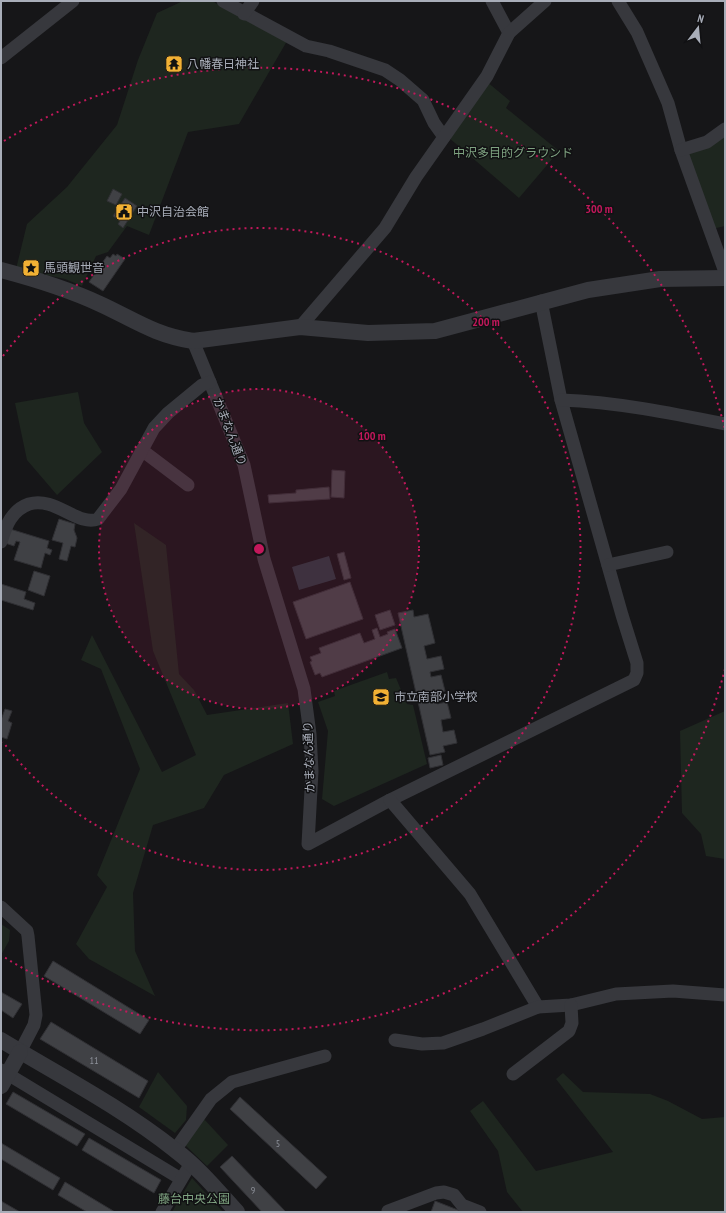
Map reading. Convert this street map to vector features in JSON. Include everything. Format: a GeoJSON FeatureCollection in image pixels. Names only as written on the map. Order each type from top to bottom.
{"type":"FeatureCollection","features":[{"type":"Feature","properties":{"kind":"street"},"geometry":{"type":"LineString","coordinates":[[1,58],[73,1]]}},
{"type":"Feature","properties":{"kind":"street"},"geometry":{"type":"LineString","coordinates":[[223,1],[244,14],[306,46],[329,51],[385,70],[400,80],[423,100],[434,123],[444,137]]}},
{"type":"Feature","properties":{"kind":"street"},"geometry":{"type":"LineString","coordinates":[[244,14],[253,1]]}},
{"type":"Feature","properties":{"kind":"street"},"geometry":{"type":"LineString","coordinates":[[492,1],[509,33]]}},
{"type":"Feature","properties":{"kind":"street"},"geometry":{"type":"LineString","coordinates":[[300,327],[384,228],[416,177],[487,76],[509,33],[545,1]]}},
{"type":"Feature","properties":{"kind":"street"},"geometry":{"type":"LineString","coordinates":[[618,1],[637,32],[662,89],[681,150],[725,272]]}},
{"type":"Feature","properties":{"kind":"street"},"geometry":{"type":"LineString","coordinates":[[681,150],[707,142],[725,129]]}},
{"type":"Feature","properties":{"kind":"street"},"geometry":{"type":"LineString","coordinates":[[1,270],[48,283],[99,303],[149,329],[177,339],[193,341],[300,327],[368,333],[435,331],[540,301],[588,290],[645,281],[725,278]]}},
{"type":"Feature","properties":{"kind":"street"},"geometry":{"type":"LineString","coordinates":[[538,1007],[470,894],[390,800],[634,680],[637,673],[638,663],[608,565],[561,400],[540,301]]}},
{"type":"Feature","properties":{"kind":"street","name":"かまなん通り"},"geometry":{"type":"LineString","coordinates":[[193,341],[244,465],[264,559],[304,689],[312,771],[308,844],[390,800]]}},
{"type":"Feature","properties":{"kind":"street"},"geometry":{"type":"LineString","coordinates":[[1,542],[6,526],[14,513],[22,507],[33,503],[44,502],[88,521],[98,519],[121,489],[154,428],[168,413],[202,385],[210,382]]}},
{"type":"Feature","properties":{"kind":"street"},"geometry":{"type":"LineString","coordinates":[[561,400],[600,402],[725,424]]}},
{"type":"Feature","properties":{"kind":"street"},"geometry":{"type":"LineString","coordinates":[[142,451],[188,485]]}},
{"type":"Feature","properties":{"kind":"street"},"geometry":{"type":"LineString","coordinates":[[608,565],[667,552]]}},
{"type":"Feature","properties":{"kind":"street"},"geometry":{"type":"LineString","coordinates":[[1,907],[27,931],[36,1015],[34,1025],[20,1052],[3,1077],[181,1179]]}},
{"type":"Feature","properties":{"kind":"street"},"geometry":{"type":"LineString","coordinates":[[395,1040],[422,1044],[443,1043],[538,1007],[571,1005],[616,994],[673,991],[725,994]]}},
{"type":"Feature","properties":{"kind":"street"},"geometry":{"type":"LineString","coordinates":[[513,1074],[569,1031],[572,1023],[571,1005]]}},
{"type":"Feature","properties":{"kind":"street"},"geometry":{"type":"LineString","coordinates":[[1,1040],[128,1117],[175,1150],[203,1174],[237,1212]]}},
{"type":"Feature","properties":{"kind":"street"},"geometry":{"type":"LineString","coordinates":[[175,1150],[211,1099],[232,1082],[325,1056]]}},
{"type":"Feature","properties":{"kind":"street"},"geometry":{"type":"LineString","coordinates":[[162,1212],[190,1163]]}},
{"type":"Feature","properties":{"kind":"street"},"geometry":{"type":"LineString","coordinates":[[388,1211],[436,1193],[444,1192],[454,1194],[462,1205],[480,1212]]}},
{"type":"Feature","properties":{"kind":"green space"},"geometry":{"type":"Polygon","coordinates":[[[183,1],[212,1],[287,41],[239,124],[188,132],[149,235],[127,226],[108,252],[96,256],[82,286],[65,279],[16,269],[27,224],[67,187],[117,125],[138,60],[157,13],[183,1]]]}},
{"type":"Feature","properties":{"kind":"green space","name":"中沢多目的グラウンド"},"geometry":{"type":"Polygon","coordinates":[[[486,81],[510,101],[506,108],[559,151],[519,198],[448,137],[486,81]]]}},
{"type":"Feature","properties":{"kind":"green space"},"geometry":{"type":"Polygon","coordinates":[[[725,134],[725,226],[712,229],[685,153],[725,134]]]}},
{"type":"Feature","properties":{"kind":"green space"},"geometry":{"type":"Polygon","coordinates":[[[78,392],[84,423],[102,452],[57,495],[27,460],[15,403],[78,392]]]}},
{"type":"Feature","properties":{"kind":"green space"},"geometry":{"type":"Polygon","coordinates":[[[134,523],[166,545],[179,674],[194,690],[207,715],[288,703],[293,744],[224,775],[204,808],[153,825],[133,893],[135,951],[155,996],[89,959],[76,944],[107,887],[97,875],[140,769],[101,669],[81,660],[92,635],[162,772],[196,755],[153,651],[134,523]]]}},
{"type":"Feature","properties":{"kind":"green space"},"geometry":{"type":"Polygon","coordinates":[[[387,672],[389,679],[396,678],[407,704],[413,705],[427,764],[334,806],[322,799],[328,731],[318,702],[335,696],[334,691],[387,672]]]}},
{"type":"Feature","properties":{"kind":"green space"},"geometry":{"type":"Polygon","coordinates":[[[725,711],[725,859],[706,856],[701,834],[682,813],[680,731],[725,711]]]}},
{"type":"Feature","properties":{"kind":"green space"},"geometry":{"type":"Polygon","coordinates":[[[1,924],[10,930],[9,941],[1,955],[1,924]]]}},
{"type":"Feature","properties":{"kind":"green space"},"geometry":{"type":"Polygon","coordinates":[[[158,1072],[187,1106],[186,1120],[175,1133],[139,1107],[158,1072]]]}},
{"type":"Feature","properties":{"kind":"green space"},"geometry":{"type":"Polygon","coordinates":[[[563,1073],[583,1092],[650,1094],[668,1101],[702,1119],[725,1117],[725,1212],[523,1212],[507,1192],[498,1151],[470,1111],[483,1101],[536,1171],[613,1152],[556,1079],[563,1073]]]}},
{"type":"Feature","properties":{"kind":"green space"},"geometry":{"type":"Polygon","coordinates":[[[203,1118],[228,1145],[207,1166],[185,1145],[203,1118]]]}},
{"type":"Feature","properties":{"kind":"green space","name":"藤台中央公園"},"geometry":{"type":"Polygon","coordinates":[[[192,1178],[223,1212],[172,1212],[192,1178]]]}},
{"type":"Feature","properties":{"kind":"shaded area"},"geometry":{"type":"Polygon","coordinates":[[[329,556],[336,579],[299,590],[292,567],[329,556]]]}},
{"type":"Feature","properties":{"kind":"building"},"geometry":{"type":"Polygon","coordinates":[[[173,59],[177,59],[179,60],[179,68],[173,69],[170,66],[170,62],[173,59]]]}},
{"type":"Feature","properties":{"kind":"building"},"geometry":{"type":"Polygon","coordinates":[[[113,189],[122,194],[116,205],[107,201],[113,189]]]}},
{"type":"Feature","properties":{"kind":"building"},"geometry":{"type":"Polygon","coordinates":[[[125,198],[137,206],[123,228],[118,224],[120,221],[113,216],[125,198]]]}},
{"type":"Feature","properties":{"kind":"building"},"geometry":{"type":"Polygon","coordinates":[[[113,254],[116,256],[117,254],[125,259],[103,291],[89,282],[107,256],[110,258],[113,254]]]}},
{"type":"Feature","properties":{"kind":"building"},"geometry":{"type":"Polygon","coordinates":[[[332,470],[345,471],[344,498],[331,497],[332,470]]]}},
{"type":"Feature","properties":{"kind":"building"},"geometry":{"type":"Polygon","coordinates":[[[329,487],[330,499],[269,503],[268,495],[296,493],[296,490],[329,487]]]}},
{"type":"Feature","properties":{"kind":"building"},"geometry":{"type":"Polygon","coordinates":[[[59,519],[75,524],[74,530],[77,538],[75,547],[71,546],[67,561],[59,559],[63,543],[52,540],[59,519]]]}},
{"type":"Feature","properties":{"kind":"building"},"geometry":{"type":"Polygon","coordinates":[[[10,529],[49,541],[47,548],[52,550],[50,555],[45,553],[41,568],[14,560],[20,542],[16,541],[14,546],[5,543],[10,529]]]}},
{"type":"Feature","properties":{"kind":"building"},"geometry":{"type":"Polygon","coordinates":[[[344,552],[351,578],[344,580],[337,554],[344,552]]]}},
{"type":"Feature","properties":{"kind":"building"},"geometry":{"type":"Polygon","coordinates":[[[34,571],[50,576],[44,596],[28,590],[34,571]]]}},
{"type":"Feature","properties":{"kind":"building"},"geometry":{"type":"Polygon","coordinates":[[[350,582],[363,619],[306,639],[293,602],[350,582]]]}},
{"type":"Feature","properties":{"kind":"building"},"geometry":{"type":"Polygon","coordinates":[[[1,584],[26,592],[24,599],[35,603],[33,610],[1,600],[1,584]]]}},
{"type":"Feature","properties":{"kind":"building"},"geometry":{"type":"Polygon","coordinates":[[[390,610],[395,625],[380,630],[375,615],[390,610]]]}},
{"type":"Feature","properties":{"kind":"building"},"geometry":{"type":"Polygon","coordinates":[[[413,610],[414,617],[428,614],[435,643],[424,646],[427,659],[441,656],[444,669],[430,672],[431,677],[441,675],[445,691],[435,693],[437,704],[447,702],[451,718],[441,720],[443,732],[454,730],[457,743],[443,746],[445,752],[430,755],[398,613],[413,610]]]}},
{"type":"Feature","properties":{"kind":"building"},"geometry":{"type":"Polygon","coordinates":[[[377,628],[380,637],[395,629],[402,648],[322,677],[320,673],[315,675],[310,662],[312,661],[310,657],[321,653],[319,648],[360,633],[364,643],[375,639],[372,630],[377,628]]]}},
{"type":"Feature","properties":{"kind":"building"},"geometry":{"type":"Polygon","coordinates":[[[5,709],[12,711],[8,721],[12,723],[7,739],[1,737],[1,720],[5,709]]]}},
{"type":"Feature","properties":{"kind":"building"},"geometry":{"type":"Polygon","coordinates":[[[441,755],[443,765],[430,768],[428,758],[441,755]]]}},
{"type":"Feature","properties":{"kind":"building"},"geometry":{"type":"Polygon","coordinates":[[[53,961],[149,1020],[140,1034],[44,976],[53,961]]]}},
{"type":"Feature","properties":{"kind":"building"},"geometry":{"type":"Polygon","coordinates":[[[1,992],[22,1004],[13,1018],[1,1010],[1,992]]]}},
{"type":"Feature","properties":{"kind":"building"},"geometry":{"type":"Polygon","coordinates":[[[51,1022],[148,1081],[139,1098],[40,1039],[51,1022]]]}},
{"type":"Feature","properties":{"kind":"building"},"geometry":{"type":"Polygon","coordinates":[[[13,1092],[85,1134],[77,1146],[6,1104],[13,1092]]]}},
{"type":"Feature","properties":{"kind":"building"},"geometry":{"type":"Polygon","coordinates":[[[240,1097],[327,1177],[316,1189],[230,1109],[240,1097]]]}},
{"type":"Feature","properties":{"kind":"building"},"geometry":{"type":"Polygon","coordinates":[[[89,1138],[161,1180],[154,1193],[82,1150],[89,1138]]]}},
{"type":"Feature","properties":{"kind":"building"},"geometry":{"type":"Polygon","coordinates":[[[1,1143],[60,1178],[53,1190],[1,1159],[1,1143]]]}},
{"type":"Feature","properties":{"kind":"building"},"geometry":{"type":"Polygon","coordinates":[[[232,1156],[286,1212],[262,1212],[220,1167],[232,1156]]]}},
{"type":"Feature","properties":{"kind":"building"},"geometry":{"type":"Polygon","coordinates":[[[65,1182],[115,1212],[87,1212],[58,1195],[65,1182]]]}},
{"type":"Feature","properties":{"kind":"building"},"geometry":{"type":"Polygon","coordinates":[[[1,1201],[20,1212],[1,1212],[1,1201]]]}},
{"type":"Feature","properties":{"kind":"building"},"geometry":{"type":"Polygon","coordinates":[[[435,1201],[463,1212],[431,1212],[435,1201]]]}},
{"type":"Feature","properties":{"kind":"place","name":"八幡春日神社"},"geometry":{"type":"Point","coordinates":[174,64]}},
{"type":"Feature","properties":{"kind":"place","name":"中沢自治会館"},"geometry":{"type":"Point","coordinates":[124,212]}},
{"type":"Feature","properties":{"kind":"place","name":"馬頭観世音"},"geometry":{"type":"Point","coordinates":[31,268]}},
{"type":"Feature","properties":{"kind":"place","name":"市立南部小学校"},"geometry":{"type":"Point","coordinates":[381,697]}}]}
